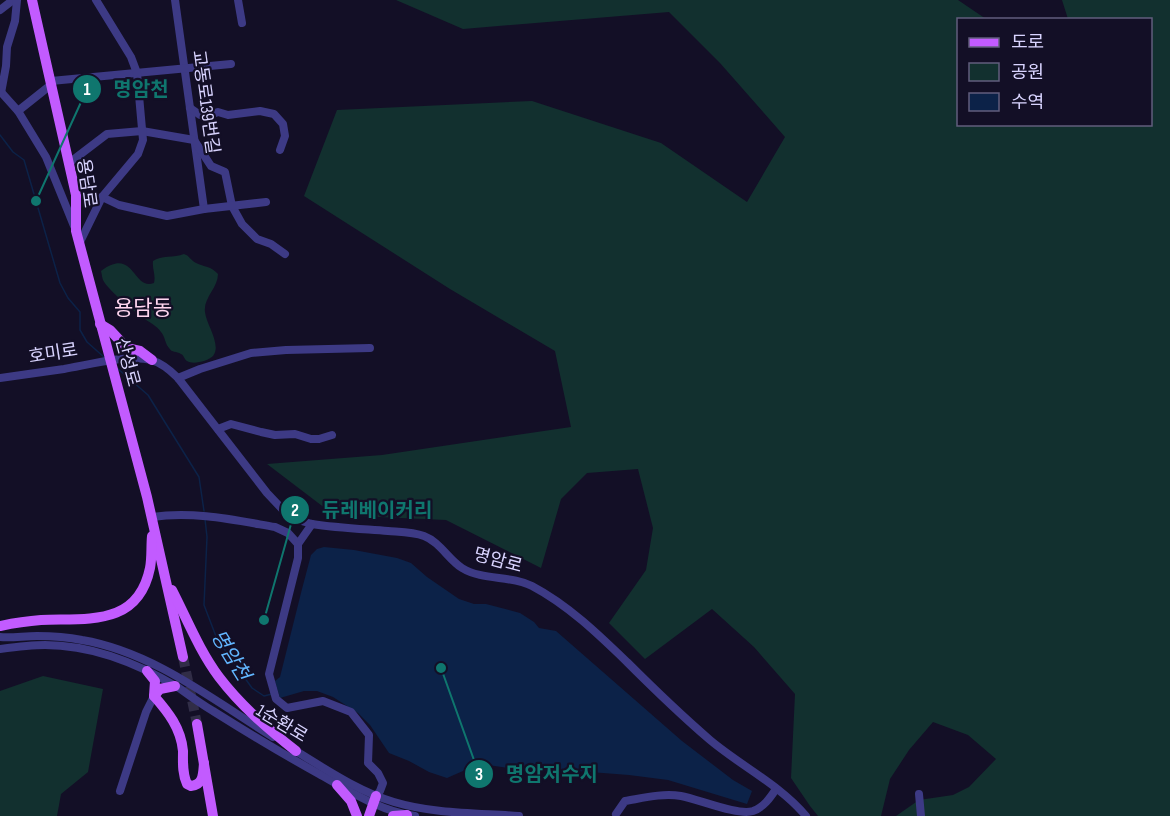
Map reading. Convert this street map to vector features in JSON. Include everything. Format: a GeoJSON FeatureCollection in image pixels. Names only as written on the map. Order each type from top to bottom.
{"type":"FeatureCollection","features":[{"type":"Feature","properties":{"kind":"main road","name":"용담로"},"geometry":{"type":"LineString","coordinates":[[32,0],[76,195],[76,231]]}},
{"type":"Feature","properties":{"kind":"main road","name":"산성로"},"geometry":{"type":"LineString","coordinates":[[76,231],[152,517],[183,657]]}},
{"type":"Feature","properties":{"kind":"main road"},"geometry":{"type":"LineString","coordinates":[[100,324],[110,330],[123,344],[140,351],[152,360]]}},
{"type":"Feature","properties":{"kind":"main road"},"geometry":{"type":"LineString","coordinates":[[0,626],[41,620],[88,620],[106,617],[121,611],[134,601],[148,577],[151,565],[152,517]]}},
{"type":"Feature","properties":{"kind":"main road"},"geometry":{"type":"LineString","coordinates":[[165,575],[200,647],[219,677],[252,715],[296,751]]}},
{"type":"Feature","properties":{"kind":"main road"},"geometry":{"type":"LineString","coordinates":[[147,671],[155,681],[154,696],[168,711],[179,734],[183,771],[187,784],[191,786],[199,784],[204,763]]}},
{"type":"Feature","properties":{"kind":"main road"},"geometry":{"type":"LineString","coordinates":[[154,696],[160,689],[175,686]]}},
{"type":"Feature","properties":{"kind":"main road"},"geometry":{"type":"LineString","coordinates":[[197,724],[213,816]]}},
{"type":"Feature","properties":{"kind":"main road"},"geometry":{"type":"LineString","coordinates":[[337,785],[351,801],[357,816]]}},
{"type":"Feature","properties":{"kind":"main road"},"geometry":{"type":"LineString","coordinates":[[369,816],[375,800]]}},
{"type":"Feature","properties":{"kind":"main road"},"geometry":{"type":"LineString","coordinates":[[393,816],[411,815]]}},
{"type":"Feature","properties":{"kind":"street"},"geometry":{"type":"LineString","coordinates":[[0,10],[15,0]]}},
{"type":"Feature","properties":{"kind":"street","name":"산성로"},"geometry":{"type":"LineString","coordinates":[[15,0],[15,21],[7,46],[1,92],[18,111],[46,157],[76,231]]}},
{"type":"Feature","properties":{"kind":"street"},"geometry":{"type":"LineString","coordinates":[[79,244],[102,197],[138,153],[143,140],[137,73],[131,57],[96,0]]}},
{"type":"Feature","properties":{"kind":"street","name":"교동로139번길"},"geometry":{"type":"LineString","coordinates":[[176,0],[204,209]]}},
{"type":"Feature","properties":{"kind":"street"},"geometry":{"type":"LineString","coordinates":[[238,0],[242,23]]}},
{"type":"Feature","properties":{"kind":"street"},"geometry":{"type":"LineString","coordinates":[[18,111],[51,82],[231,64]]}},
{"type":"Feature","properties":{"kind":"street"},"geometry":{"type":"LineString","coordinates":[[190,108],[200,115],[218,112],[228,116],[260,111],[274,114],[283,124],[285,136],[280,150]]}},
{"type":"Feature","properties":{"kind":"street"},"geometry":{"type":"LineString","coordinates":[[69,163],[107,134],[142,131],[194,140],[211,166],[225,172],[232,206],[242,225],[256,239],[271,244],[285,254]]}},
{"type":"Feature","properties":{"kind":"street"},"geometry":{"type":"LineString","coordinates":[[102,197],[119,205],[167,216],[266,202]]}},
{"type":"Feature","properties":{"kind":"street"},"geometry":{"type":"LineString","coordinates":[[178,378],[251,354],[286,350],[370,348]]}},
{"type":"Feature","properties":{"kind":"street"},"geometry":{"type":"LineString","coordinates":[[110,361],[135,358],[152,360]]}},
{"type":"Feature","properties":{"kind":"street","name":"명암로"},"geometry":{"type":"LineString","coordinates":[[152,360],[168,368],[178,378],[267,493],[284,511],[298,520],[312,524],[425,536],[462,568],[478,574],[530,585],[558,602],[595,632],[711,741],[776,789],[806,816]]}},
{"type":"Feature","properties":{"kind":"street","name":"호미로"},"geometry":{"type":"LineString","coordinates":[[0,378],[110,361]]}},
{"type":"Feature","properties":{"kind":"street"},"geometry":{"type":"LineString","coordinates":[[218,429],[231,424],[275,435],[295,434],[311,439],[332,435]]}},
{"type":"Feature","properties":{"kind":"street"},"geometry":{"type":"LineString","coordinates":[[152,517],[191,514],[275,527],[288,533],[298,544]]}},
{"type":"Feature","properties":{"kind":"street"},"geometry":{"type":"LineString","coordinates":[[312,524],[298,544],[298,558],[269,674],[276,699],[287,708],[323,701],[351,712],[369,735],[368,763],[378,773],[383,783],[375,800]]}},
{"type":"Feature","properties":{"kind":"street","name":"1순환로"},"geometry":{"type":"LineString","coordinates":[[0,637],[61,637],[108,645],[129,653],[172,674],[375,800],[423,809],[519,816]]}},
{"type":"Feature","properties":{"kind":"street","name":"1순환로"},"geometry":{"type":"LineString","coordinates":[[0,649],[47,645],[76,648],[104,654],[132,664],[175,686],[337,785],[411,815]]}},
{"type":"Feature","properties":{"kind":"street"},"geometry":{"type":"LineString","coordinates":[[120,791],[146,712],[154,696]]}},
{"type":"Feature","properties":{"kind":"street"},"geometry":{"type":"LineString","coordinates":[[616,814],[625,801],[658,795],[680,796],[734,811],[751,812],[770,799],[776,789]]}},
{"type":"Feature","properties":{"kind":"street"},"geometry":{"type":"LineString","coordinates":[[919,794],[921,816]]}},
{"type":"Feature","properties":{"kind":"green space"},"geometry":{"type":"Polygon","coordinates":[[[396,0],[958,0],[985,18],[957,18],[957,126],[1152,126],[1152,18],[1068,18],[1062,0],[1170,0],[1170,816],[896,816],[919,800],[953,795],[969,787],[996,759],[968,735],[933,722],[909,750],[890,779],[881,816],[818,816],[791,778],[795,694],[754,647],[712,609],[645,659],[609,623],[646,570],[653,528],[638,469],[587,473],[561,499],[541,568],[446,520],[334,515],[267,464],[382,455],[571,427],[555,351],[450,289],[304,196],[337,110],[532,101],[661,143],[747,202],[785,137],[720,63],[669,12],[463,29],[396,0]]]}},
{"type":"Feature","properties":{"kind":"green space"},"geometry":{"type":"Polygon","coordinates":[[[184,254],[194,262],[218,274],[216,284],[205,307],[216,346],[213,356],[204,361],[190,362],[182,355],[170,350],[157,328],[110,289],[103,280],[101,271],[121,263],[141,281],[147,284],[154,283],[153,261],[184,254]]]}},
{"type":"Feature","properties":{"kind":"green space"},"geometry":{"type":"Polygon","coordinates":[[[43,676],[103,689],[88,772],[61,794],[57,816],[0,816],[0,691],[43,676]]]}},
{"type":"Feature","properties":{"kind":"water"},"geometry":{"type":"Polygon","coordinates":[[[324,547],[354,550],[411,563],[459,599],[520,613],[539,628],[556,631],[682,741],[733,780],[752,791],[747,804],[668,780],[629,775],[564,770],[530,771],[488,765],[472,767],[447,778],[389,753],[370,725],[358,713],[333,697],[317,691],[304,691],[280,698],[275,681],[280,677],[311,555],[317,549],[324,547]]]}},
{"type":"Feature","properties":{"kind":"waterway","name":"명암천"},"geometry":{"type":"LineString","coordinates":[[0,135],[13,152],[24,160],[60,283],[68,298],[80,312],[80,330],[87,342],[105,358]]}},
{"type":"Feature","properties":{"kind":"waterway","name":"명암천"},"geometry":{"type":"LineString","coordinates":[[117,368],[148,395],[199,477],[204,511]]}},
{"type":"Feature","properties":{"kind":"waterway","name":"명암천"},"geometry":{"type":"LineString","coordinates":[[205,519],[207,537],[204,605],[217,639],[252,688],[264,696],[272,694]]}},
{"type":"Feature","properties":{"kind":"tunnel"},"geometry":{"type":"LineString","coordinates":[[183,657],[197,724]]}},
{"type":"Feature","properties":{"kind":"place","name":"명암천"},"geometry":{"type":"Point","coordinates":[36,201]}},
{"type":"Feature","properties":{"kind":"place","name":"듀레베이커리"},"geometry":{"type":"Point","coordinates":[264,620]}},
{"type":"Feature","properties":{"kind":"place","name":"명암저수지"},"geometry":{"type":"Point","coordinates":[441,668]}},
{"type":"Feature","properties":{"kind":"district","name":"용담동"},"geometry":{"type":"Point","coordinates":[143,308]}}]}
